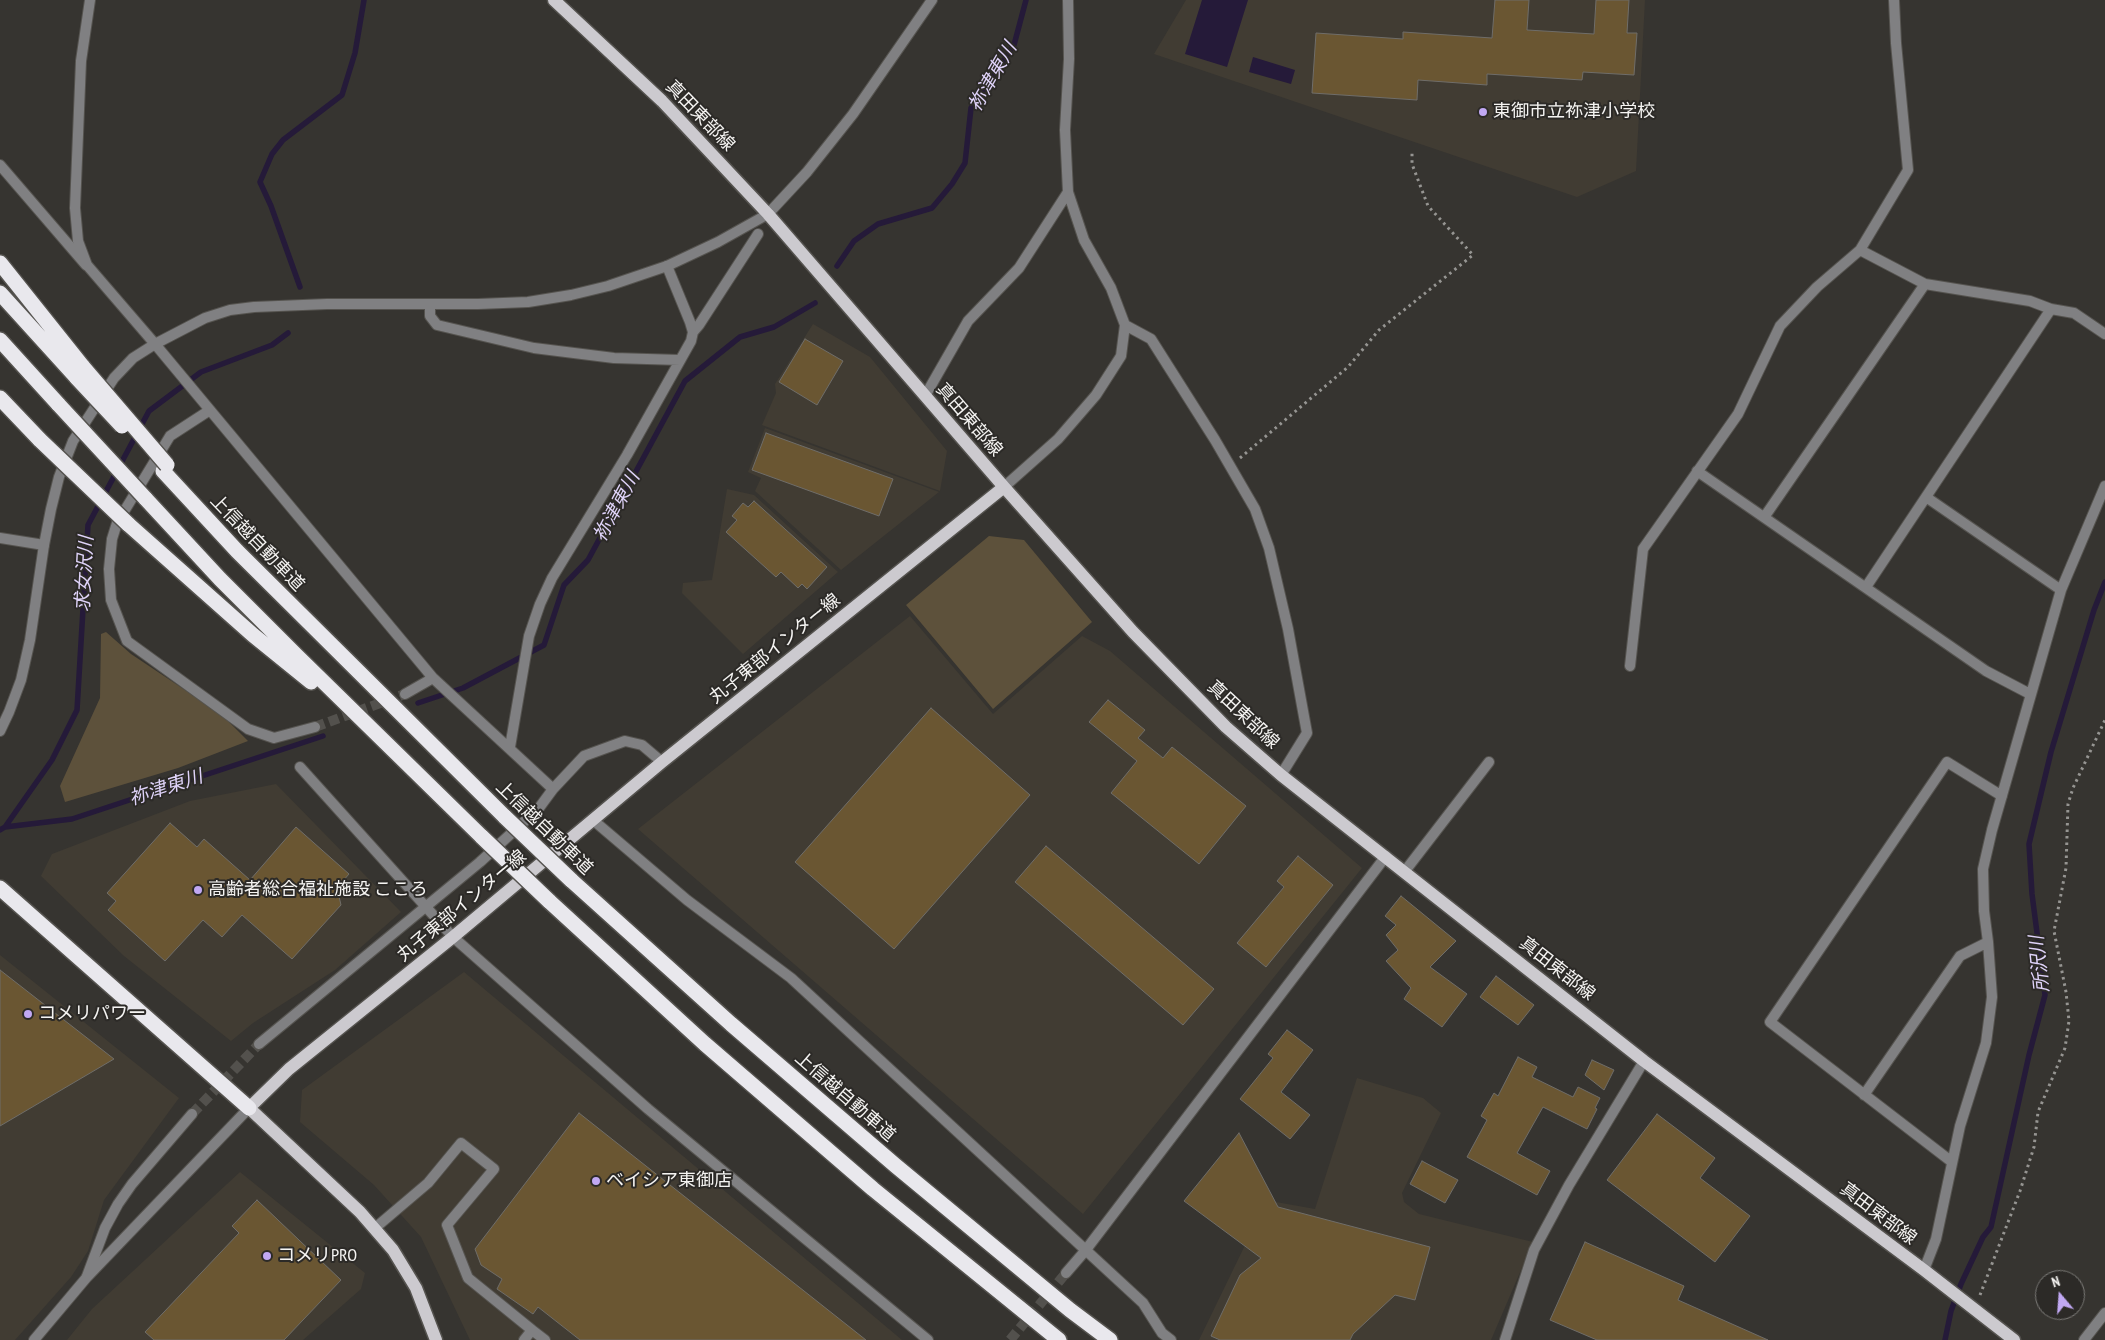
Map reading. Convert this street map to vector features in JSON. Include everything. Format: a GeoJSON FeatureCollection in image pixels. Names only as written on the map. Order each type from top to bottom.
{"type":"FeatureCollection","features":[{"type":"Feature","properties":{"kind":"highway"},"geometry":{"type":"LineString","coordinates":[[0,263],[80,372]]}},
{"type":"Feature","properties":{"kind":"highway","name":"上信越自動車道"},"geometry":{"type":"LineString","coordinates":[[0,293],[80,372],[237,551],[322,637],[571,880],[724,1017],[889,1160],[1070,1310],[1110,1340]]}},
{"type":"Feature","properties":{"kind":"highway"},"geometry":{"type":"LineString","coordinates":[[0,340],[220,579],[376,735],[549,901],[705,1044],[873,1189],[1059,1340]]}},
{"type":"Feature","properties":{"kind":"highway"},"geometry":{"type":"LineString","coordinates":[[0,398],[40,440],[128,524],[253,635],[376,735]]}},
{"type":"Feature","properties":{"kind":"highway"},"geometry":{"type":"LineString","coordinates":[[0,410],[40,440]]}},
{"type":"Feature","properties":{"kind":"highway"},"geometry":{"type":"LineString","coordinates":[[0,888],[249,1108]]}},
{"type":"Feature","properties":{"kind":"main road","name":"真田東部線"},"geometry":{"type":"LineString","coordinates":[[554,0],[662,101],[768,214],[1004,486],[1146,645],[1226,727],[1281,775],[1644,1061],[1924,1270],[2014,1340]]}},
{"type":"Feature","properties":{"kind":"main road","name":"丸子東部インター線"},"geometry":{"type":"LineString","coordinates":[[249,1108],[290,1069],[453,937],[662,762],[1004,486]]}},
{"type":"Feature","properties":{"kind":"main road"},"geometry":{"type":"LineString","coordinates":[[249,1108],[334,1186],[375,1228],[406,1269],[427,1314],[436,1340]]}},
{"type":"Feature","properties":{"kind":"street"},"geometry":{"type":"LineString","coordinates":[[87,265],[78,241],[75,208],[81,60],[90,0]]}},
{"type":"Feature","properties":{"kind":"street"},"geometry":{"type":"LineString","coordinates":[[0,730],[9,712],[20,680],[30,640],[44,545],[59,477],[74,440],[114,378],[133,358],[155,344],[206,318],[238,309],[327,304],[430,305],[528,302],[571,295],[616,283],[667,266],[718,242],[768,214],[806,172],[853,114],[932,0]]}},
{"type":"Feature","properties":{"kind":"street"},"geometry":{"type":"LineString","coordinates":[[1004,486],[1058,439],[1096,394],[1121,356],[1125,325],[1111,288],[1084,240],[1068,192],[1065,130],[1069,59],[1068,0]]}},
{"type":"Feature","properties":{"kind":"street"},"geometry":{"type":"LineString","coordinates":[[1630,666],[1643,549],[1738,414],[1780,326],[1817,287],[1860,250],[1908,170],[1896,43],[1894,0]]}},
{"type":"Feature","properties":{"kind":"street"},"geometry":{"type":"LineString","coordinates":[[0,165],[172,364],[432,678],[553,789]]}},
{"type":"Feature","properties":{"kind":"street"},"geometry":{"type":"LineString","coordinates":[[925,396],[968,321],[1019,268],[1068,192]]}},
{"type":"Feature","properties":{"kind":"street"},"geometry":{"type":"LineString","coordinates":[[692,332],[699,325],[758,234]]}},
{"type":"Feature","properties":{"kind":"street"},"geometry":{"type":"LineString","coordinates":[[1860,250],[1925,284],[2030,301],[2051,309],[2074,313],[2105,334]]}},
{"type":"Feature","properties":{"kind":"street"},"geometry":{"type":"LineString","coordinates":[[510,748],[524,662],[540,604],[552,578],[627,456],[691,341],[692,332],[667,266]]}},
{"type":"Feature","properties":{"kind":"street"},"geometry":{"type":"LineString","coordinates":[[1765,516],[1925,284]]}},
{"type":"Feature","properties":{"kind":"street"},"geometry":{"type":"LineString","coordinates":[[430,305],[430,316],[437,325],[525,346],[614,358],[680,360]]}},
{"type":"Feature","properties":{"kind":"street"},"geometry":{"type":"LineString","coordinates":[[1866,587],[2051,309]]}},
{"type":"Feature","properties":{"kind":"street"},"geometry":{"type":"LineString","coordinates":[[1125,325],[1151,339],[1255,509],[1269,548],[1288,630],[1307,732],[1281,775]]}},
{"type":"Feature","properties":{"kind":"street"},"geometry":{"type":"LineString","coordinates":[[210,410],[170,436],[118,523],[112,539],[109,569],[111,600],[127,641],[248,729],[274,738],[315,727]]}},
{"type":"Feature","properties":{"kind":"street"},"geometry":{"type":"LineString","coordinates":[[1697,471],[1765,516],[1812,552],[1866,587],[1986,671],[2030,694]]}},
{"type":"Feature","properties":{"kind":"street"},"geometry":{"type":"LineString","coordinates":[[1924,1270],[1936,1239],[1960,1126],[1986,1043],[1992,997],[1984,911],[1983,869],[2030,694],[2061,590],[2105,486]]}},
{"type":"Feature","properties":{"kind":"street"},"geometry":{"type":"LineString","coordinates":[[1926,497],[2061,590]]}},
{"type":"Feature","properties":{"kind":"street"},"geometry":{"type":"LineString","coordinates":[[0,538],[44,545]]}},
{"type":"Feature","properties":{"kind":"street"},"geometry":{"type":"LineString","coordinates":[[405,694],[432,678]]}},
{"type":"Feature","properties":{"kind":"street"},"geometry":{"type":"LineString","coordinates":[[259,1044],[480,862],[539,808],[553,789],[584,756],[625,741],[642,745],[662,762]]}},
{"type":"Feature","properties":{"kind":"street"},"geometry":{"type":"LineString","coordinates":[[1405,871],[1489,762]]}},
{"type":"Feature","properties":{"kind":"street"},"geometry":{"type":"LineString","coordinates":[[1952,1162],[1770,1022],[1947,762],[2002,796]]}},
{"type":"Feature","properties":{"kind":"street"},"geometry":{"type":"LineString","coordinates":[[300,767],[453,937],[648,1110],[928,1340]]}},
{"type":"Feature","properties":{"kind":"street"},"geometry":{"type":"LineString","coordinates":[[593,820],[686,900],[792,978],[1143,1303],[1162,1333],[1171,1340]]}},
{"type":"Feature","properties":{"kind":"street"},"geometry":{"type":"LineString","coordinates":[[1066,1273],[1085,1251],[1386,856]]}},
{"type":"Feature","properties":{"kind":"street"},"geometry":{"type":"LineString","coordinates":[[1864,1095],[1960,956],[1988,942]]}},
{"type":"Feature","properties":{"kind":"street"},"geometry":{"type":"LineString","coordinates":[[1505,1340],[1534,1250],[1569,1185],[1644,1061]]}},
{"type":"Feature","properties":{"kind":"street"},"geometry":{"type":"LineString","coordinates":[[34,1340],[87,1277],[249,1108]]}},
{"type":"Feature","properties":{"kind":"street"},"geometry":{"type":"LineString","coordinates":[[87,1277],[105,1228],[118,1204],[132,1184],[192,1114]]}},
{"type":"Feature","properties":{"kind":"street"},"geometry":{"type":"LineString","coordinates":[[375,1228],[428,1183],[460,1142],[494,1169],[447,1225],[468,1278],[545,1340]]}},
{"type":"Feature","properties":{"kind":"street"},"geometry":{"type":"LineString","coordinates":[[2084,1340],[2105,1313]]}},
{"type":"Feature","properties":{"kind":"street"},"geometry":{"type":"LineString","coordinates":[[524,1340],[532,1330]]}},
{"type":"Feature","properties":{"kind":"path"},"geometry":{"type":"LineString","coordinates":[[1230,466],[1348,367],[1379,330],[1473,255],[1428,206],[1412,164],[1412,150]]}},
{"type":"Feature","properties":{"kind":"path"},"geometry":{"type":"LineString","coordinates":[[1972,1307],[1985,1281],[2020,1191],[2034,1147],[2038,1112],[2065,1048],[2069,1021],[2066,992],[2054,931],[2066,868],[2068,804],[2073,788],[2105,720]]}},
{"type":"Feature","properties":{"kind":"shaded area","name":"東御市立祢津小学校"},"geometry":{"type":"Polygon","coordinates":[[[1186,0],[1645,0],[1636,171],[1577,197],[1154,54],[1186,0]]]}},
{"type":"Feature","properties":{"kind":"shaded area"},"geometry":{"type":"Polygon","coordinates":[[[1202,0],[1248,0],[1227,67],[1185,54],[1202,0]]]}},
{"type":"Feature","properties":{"kind":"shaded area"},"geometry":{"type":"Polygon","coordinates":[[[1253,57],[1295,70],[1291,84],[1249,72],[1253,57]]]}},
{"type":"Feature","properties":{"kind":"shaded area"},"geometry":{"type":"Polygon","coordinates":[[[813,324],[870,357],[947,451],[940,491],[762,425],[776,393],[775,384],[813,324]]]}},
{"type":"Feature","properties":{"kind":"shaded area"},"geometry":{"type":"Polygon","coordinates":[[[765,428],[939,492],[841,570],[755,491],[761,478],[748,472],[765,428]]]}},
{"type":"Feature","properties":{"kind":"shaded area"},"geometry":{"type":"Polygon","coordinates":[[[727,489],[754,495],[838,572],[743,654],[682,593],[683,583],[712,580],[727,489]]]}},
{"type":"Feature","properties":{"kind":"shaded area"},"geometry":{"type":"Polygon","coordinates":[[[989,536],[1024,540],[1092,622],[993,709],[906,605],[989,536]]]}},
{"type":"Feature","properties":{"kind":"shaded area"},"geometry":{"type":"Polygon","coordinates":[[[910,616],[993,714],[1082,636],[1110,651],[1362,868],[1083,1214],[638,829],[910,616]]]}},
{"type":"Feature","properties":{"kind":"shaded area"},"geometry":{"type":"Polygon","coordinates":[[[106,632],[131,654],[221,714],[248,741],[178,768],[65,802],[60,786],[100,698],[101,634],[106,632]]]}},
{"type":"Feature","properties":{"kind":"shaded area"},"geometry":{"type":"Polygon","coordinates":[[[276,784],[401,912],[335,970],[253,1023],[231,1041],[124,956],[41,876],[52,854],[190,801],[276,784]]]}},
{"type":"Feature","properties":{"kind":"shaded area"},"geometry":{"type":"Polygon","coordinates":[[[0,955],[179,1098],[104,1200],[88,1251],[71,1277],[15,1340],[0,1340],[0,955]]]}},
{"type":"Feature","properties":{"kind":"shaded area"},"geometry":{"type":"Polygon","coordinates":[[[464,972],[902,1340],[470,1340],[421,1237],[374,1185],[300,1122],[302,1090],[464,972]]]}},
{"type":"Feature","properties":{"kind":"shaded area"},"geometry":{"type":"Polygon","coordinates":[[[1357,1078],[1423,1098],[1441,1113],[1402,1193],[1404,1202],[1419,1214],[1533,1242],[1491,1340],[1199,1340],[1249,1237],[1276,1202],[1315,1209],[1357,1078]]]}},
{"type":"Feature","properties":{"kind":"shaded area"},"geometry":{"type":"Polygon","coordinates":[[[240,1172],[365,1273],[361,1289],[303,1340],[67,1340],[92,1309],[240,1172]]]}},
{"type":"Feature","properties":{"kind":"building"},"geometry":{"type":"Polygon","coordinates":[[[1495,0],[1529,0],[1527,30],[1594,34],[1596,0],[1629,0],[1627,33],[1637,33],[1634,75],[1583,72],[1582,80],[1487,74],[1487,85],[1418,80],[1417,100],[1312,93],[1316,33],[1403,39],[1403,32],[1492,38],[1495,0]]]}},
{"type":"Feature","properties":{"kind":"building"},"geometry":{"type":"Polygon","coordinates":[[[805,339],[843,361],[817,405],[779,382],[805,339]]]}},
{"type":"Feature","properties":{"kind":"building"},"geometry":{"type":"Polygon","coordinates":[[[766,433],[893,479],[879,516],[752,470],[766,433]]]}},
{"type":"Feature","properties":{"kind":"building"},"geometry":{"type":"Polygon","coordinates":[[[754,501],[827,567],[807,589],[802,584],[798,588],[781,572],[776,577],[726,532],[737,520],[732,516],[743,503],[748,507],[754,501]]]}},
{"type":"Feature","properties":{"kind":"building"},"geometry":{"type":"Polygon","coordinates":[[[1108,700],[1145,730],[1138,738],[1163,758],[1172,747],[1246,806],[1199,864],[1111,793],[1137,761],[1089,722],[1108,700]]]}},
{"type":"Feature","properties":{"kind":"building"},"geometry":{"type":"Polygon","coordinates":[[[931,708],[1030,795],[894,949],[795,862],[931,708]]]}},
{"type":"Feature","properties":{"kind":"building","name":"高齢者総合福祉施設 こころ"},"geometry":{"type":"Polygon","coordinates":[[[170,823],[197,847],[204,839],[250,880],[296,827],[349,874],[337,888],[341,905],[292,959],[242,915],[222,937],[203,920],[165,961],[108,910],[116,901],[107,893],[170,823]]]}},
{"type":"Feature","properties":{"kind":"building"},"geometry":{"type":"Polygon","coordinates":[[[1046,846],[1214,989],[1183,1025],[1015,882],[1046,846]]]}},
{"type":"Feature","properties":{"kind":"building"},"geometry":{"type":"Polygon","coordinates":[[[1298,856],[1333,885],[1266,967],[1237,943],[1284,887],[1277,881],[1298,856]]]}},
{"type":"Feature","properties":{"kind":"building"},"geometry":{"type":"Polygon","coordinates":[[[1401,896],[1456,941],[1430,967],[1467,994],[1442,1027],[1404,999],[1411,988],[1386,961],[1398,950],[1386,935],[1396,925],[1385,916],[1401,896]]]}},
{"type":"Feature","properties":{"kind":"building","name":"コメリパワー"},"geometry":{"type":"Polygon","coordinates":[[[0,970],[114,1059],[0,1126],[0,970]]]}},
{"type":"Feature","properties":{"kind":"building"},"geometry":{"type":"Polygon","coordinates":[[[1496,976],[1534,1005],[1518,1025],[1480,997],[1496,976]]]}},
{"type":"Feature","properties":{"kind":"building"},"geometry":{"type":"Polygon","coordinates":[[[1287,1030],[1313,1050],[1281,1092],[1310,1115],[1290,1139],[1240,1099],[1273,1058],[1268,1054],[1287,1030]]]}},
{"type":"Feature","properties":{"kind":"building"},"geometry":{"type":"Polygon","coordinates":[[[1518,1057],[1537,1067],[1532,1077],[1573,1097],[1578,1087],[1600,1098],[1587,1129],[1543,1107],[1517,1153],[1550,1171],[1537,1195],[1467,1157],[1487,1120],[1481,1116],[1494,1093],[1498,1096],[1518,1057]]]}},
{"type":"Feature","properties":{"kind":"building"},"geometry":{"type":"Polygon","coordinates":[[[1592,1060],[1614,1070],[1604,1090],[1585,1075],[1592,1060]]]}},
{"type":"Feature","properties":{"kind":"building","name":"ベイシア東御店"},"geometry":{"type":"Polygon","coordinates":[[[579,1113],[866,1340],[580,1340],[538,1307],[533,1314],[497,1289],[502,1279],[481,1265],[475,1249],[579,1113]]]}},
{"type":"Feature","properties":{"kind":"building"},"geometry":{"type":"Polygon","coordinates":[[[1657,1114],[1715,1158],[1700,1178],[1750,1216],[1715,1262],[1607,1180],[1657,1114]]]}},
{"type":"Feature","properties":{"kind":"building"},"geometry":{"type":"Polygon","coordinates":[[[1239,1133],[1278,1207],[1430,1247],[1415,1300],[1395,1295],[1353,1334],[1350,1340],[1220,1340],[1211,1336],[1240,1275],[1261,1258],[1184,1201],[1239,1133]]]}},
{"type":"Feature","properties":{"kind":"building"},"geometry":{"type":"Polygon","coordinates":[[[1422,1161],[1458,1180],[1445,1203],[1410,1184],[1422,1161]]]}},
{"type":"Feature","properties":{"kind":"building","name":"コメリPRO"},"geometry":{"type":"Polygon","coordinates":[[[257,1200],[341,1280],[284,1340],[154,1340],[145,1332],[239,1233],[232,1226],[257,1200]]]}},
{"type":"Feature","properties":{"kind":"building"},"geometry":{"type":"Polygon","coordinates":[[[1585,1242],[1684,1286],[1678,1300],[1768,1340],[1597,1340],[1550,1320],[1585,1242]]]}},
{"type":"Feature","properties":{"kind":"waterway","name":"求女沢川"},"geometry":{"type":"LineString","coordinates":[[300,287],[271,206],[260,182],[272,154],[283,140],[342,95],[355,53],[364,0]]}},
{"type":"Feature","properties":{"kind":"waterway","name":"祢津東川"},"geometry":{"type":"LineString","coordinates":[[837,266],[854,241],[878,224],[932,208],[952,184],[965,163],[971,108],[1014,45],[1026,0]]}},
{"type":"Feature","properties":{"kind":"waterway","name":"祢津東川"},"geometry":{"type":"LineString","coordinates":[[418,703],[463,688],[544,645],[564,585],[588,560],[685,381],[740,337],[774,327],[815,303]]}},
{"type":"Feature","properties":{"kind":"waterway","name":"求女沢川"},"geometry":{"type":"LineString","coordinates":[[0,830],[5,827],[52,760],[77,710],[88,525],[149,411],[201,372],[272,345],[288,333]]}},
{"type":"Feature","properties":{"kind":"waterway","name":"所沢川"},"geometry":{"type":"LineString","coordinates":[[1945,1340],[1951,1311],[1961,1284],[1983,1237],[1991,1227],[2029,1055],[2045,995],[2032,894],[2029,844],[2051,752],[2094,610],[2105,582]]}},
{"type":"Feature","properties":{"kind":"waterway","name":"祢津東川"},"geometry":{"type":"LineString","coordinates":[[5,827],[72,819],[323,736]]}},
{"type":"Feature","properties":{"kind":"tunnel"},"geometry":{"type":"LineString","coordinates":[[315,727],[405,694]]}},
{"type":"Feature","properties":{"kind":"tunnel"},"geometry":{"type":"LineString","coordinates":[[192,1114],[259,1044]]}},
{"type":"Feature","properties":{"kind":"tunnel"},"geometry":{"type":"LineString","coordinates":[[1010,1340],[1066,1273]]}},
{"type":"Feature","properties":{"kind":"place","name":"東御市立祢津小学校"},"geometry":{"type":"Point","coordinates":[1483,112]}},
{"type":"Feature","properties":{"kind":"place","name":"高齢者総合福祉施設 こころ"},"geometry":{"type":"Point","coordinates":[198,890]}},
{"type":"Feature","properties":{"kind":"place","name":"コメリパワー"},"geometry":{"type":"Point","coordinates":[28,1014]}},
{"type":"Feature","properties":{"kind":"place","name":"ベイシア東御店"},"geometry":{"type":"Point","coordinates":[596,1181]}},
{"type":"Feature","properties":{"kind":"place","name":"コメリPRO"},"geometry":{"type":"Point","coordinates":[267,1256]}}]}
